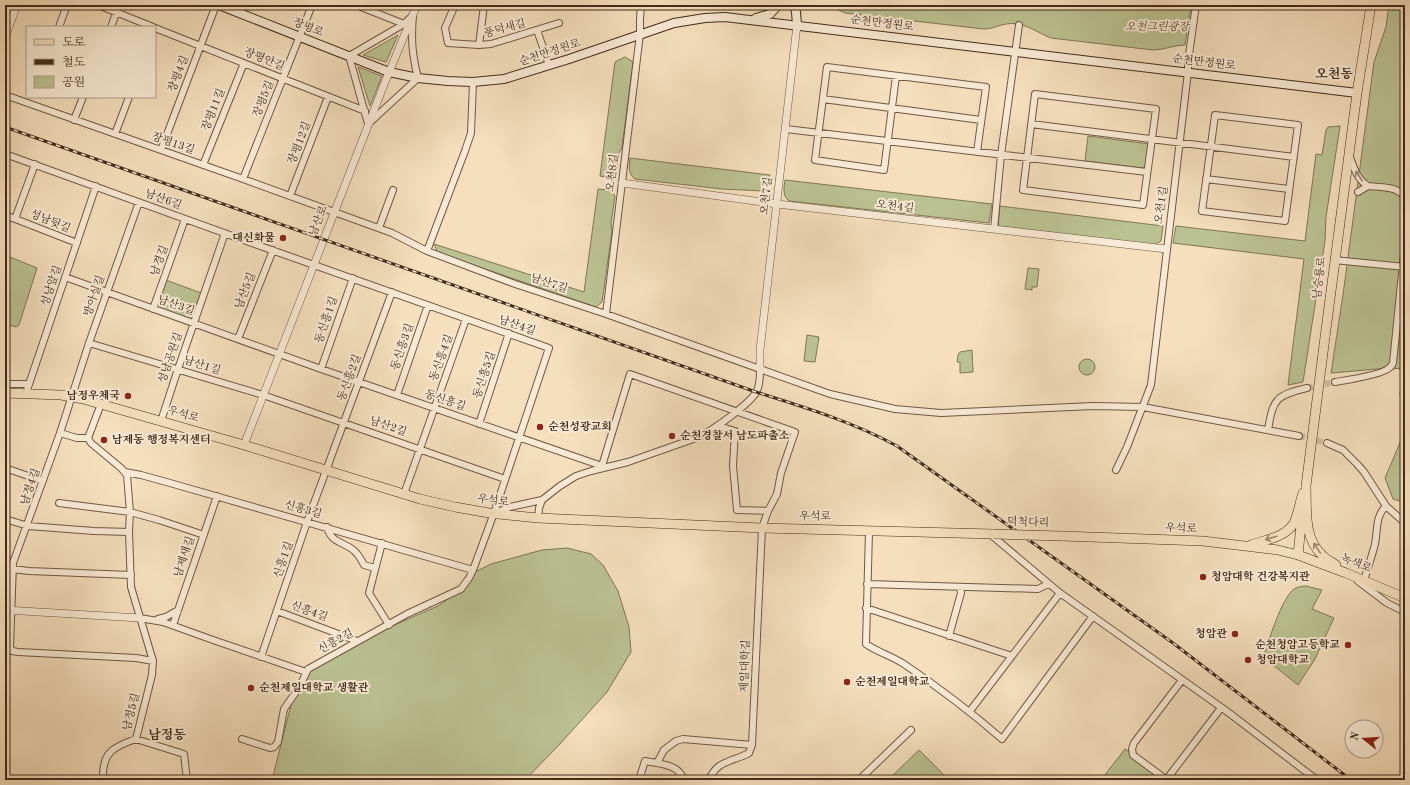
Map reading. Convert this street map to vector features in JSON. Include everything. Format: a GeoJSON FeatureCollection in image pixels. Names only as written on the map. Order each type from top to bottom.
{"type":"FeatureCollection","features":[{"type":"Feature","properties":{"kind":"main road","name":"장평로"},"geometry":{"type":"LineString","coordinates":[[217,5],[389,72]]}},
{"type":"Feature","properties":{"kind":"main road"},"geometry":{"type":"LineString","coordinates":[[750,20],[770,14],[778,5]]}},
{"type":"Feature","properties":{"kind":"main road"},"geometry":{"type":"LineString","coordinates":[[794,5],[797,25]]}},
{"type":"Feature","properties":{"kind":"main road","name":"남승룡로"},"geometry":{"type":"LineString","coordinates":[[1298,555],[1334,260],[1357,93],[1371,5]]}},
{"type":"Feature","properties":{"kind":"main road","name":"순천만정원로"},"geometry":{"type":"LineString","coordinates":[[389,72],[418,78],[473,82],[504,79],[674,22],[725,17],[1357,93]]}},
{"type":"Feature","properties":{"kind":"main road","name":"우석로"},"geometry":{"type":"LineString","coordinates":[[5,393],[28,389],[72,396],[244,445],[404,494],[455,507],[494,513],[538,518],[762,528],[992,534]]}},
{"type":"Feature","properties":{"kind":"main road"},"geometry":{"type":"LineString","coordinates":[[1247,546],[1278,536],[1289,529],[1294,522],[1306,486]]}},
{"type":"Feature","properties":{"kind":"main road"},"geometry":{"type":"LineString","coordinates":[[1306,486],[1308,530],[1311,539],[1323,556],[1346,573]]}},
{"type":"Feature","properties":{"kind":"main road","name":"덕척다리"},"geometry":{"type":"LineString","coordinates":[[992,534],[1062,536]]}},
{"type":"Feature","properties":{"kind":"main road","name":"우석로"},"geometry":{"type":"LineString","coordinates":[[1062,536],[1203,541],[1278,550],[1298,555]]}},
{"type":"Feature","properties":{"kind":"main road","name":"녹색로"},"geometry":{"type":"LineString","coordinates":[[1298,555],[1364,580],[1405,598]]}},
{"type":"Feature","properties":{"kind":"street"},"geometry":{"type":"LineString","coordinates":[[5,37],[17,5]]}},
{"type":"Feature","properties":{"kind":"street"},"geometry":{"type":"LineString","coordinates":[[59,26],[68,5]]}},
{"type":"Feature","properties":{"kind":"street","name":"장평안길"},"geometry":{"type":"LineString","coordinates":[[98,5],[150,26]]}},
{"type":"Feature","properties":{"kind":"street"},"geometry":{"type":"LineString","coordinates":[[111,26],[119,5]]}},
{"type":"Feature","properties":{"kind":"street","name":"장평4길"},"geometry":{"type":"LineString","coordinates":[[161,150],[217,5]]}},
{"type":"Feature","properties":{"kind":"street","name":"장평5길"},"geometry":{"type":"LineString","coordinates":[[243,179],[312,5]]}},
{"type":"Feature","properties":{"kind":"street"},"geometry":{"type":"LineString","coordinates":[[356,5],[364,6],[404,24]]}},
{"type":"Feature","properties":{"kind":"street","name":"남산로"},"geometry":{"type":"LineString","coordinates":[[244,445],[368,124],[417,5]]}},
{"type":"Feature","properties":{"kind":"street","name":"풍덕새길"},"geometry":{"type":"LineString","coordinates":[[454,5],[445,28],[448,44],[491,44],[559,23]]}},
{"type":"Feature","properties":{"kind":"street","name":"풍덕새길"},"geometry":{"type":"LineString","coordinates":[[479,45],[484,5]]}},
{"type":"Feature","properties":{"kind":"street"},"geometry":{"type":"LineString","coordinates":[[640,34],[641,5]]}},
{"type":"Feature","properties":{"kind":"street","name":"오천1길"},"geometry":{"type":"LineString","coordinates":[[1116,470],[1127,447],[1151,385],[1166,249],[1180,143],[1188,62],[1196,5]]}},
{"type":"Feature","properties":{"kind":"street"},"geometry":{"type":"LineString","coordinates":[[413,15],[411,40],[413,59],[418,78],[368,124],[349,56],[404,24],[413,15]]}},
{"type":"Feature","properties":{"kind":"street","name":"오천7길"},"geometry":{"type":"LineString","coordinates":[[760,369],[760,350],[797,25]]}},
{"type":"Feature","properties":{"kind":"street"},"geometry":{"type":"LineString","coordinates":[[994,230],[1001,155],[1019,25]]}},
{"type":"Feature","properties":{"kind":"street","name":"장평안길"},"geometry":{"type":"LineString","coordinates":[[156,28],[365,111]]}},
{"type":"Feature","properties":{"kind":"street"},"geometry":{"type":"LineString","coordinates":[[537,30],[549,65]]}},
{"type":"Feature","properties":{"kind":"street","name":"오천8길"},"geometry":{"type":"LineString","coordinates":[[606,314],[640,34]]}},
{"type":"Feature","properties":{"kind":"street","name":"장평11길"},"geometry":{"type":"LineString","coordinates":[[203,165],[244,63]]}},
{"type":"Feature","properties":{"kind":"street"},"geometry":{"type":"LineString","coordinates":[[896,76],[884,170],[815,160],[826,67],[986,87],[977,152]]}},
{"type":"Feature","properties":{"kind":"street"},"geometry":{"type":"LineString","coordinates":[[427,251],[471,133],[473,82]]}},
{"type":"Feature","properties":{"kind":"street"},"geometry":{"type":"LineString","coordinates":[[1035,94],[1156,109],[1152,140],[1144,205],[1023,190],[1035,94]]}},
{"type":"Feature","properties":{"kind":"street","name":"장평13길"},"geometry":{"type":"LineString","coordinates":[[5,95],[29,100],[74,120],[334,212]]}},
{"type":"Feature","properties":{"kind":"street","name":"장평12길"},"geometry":{"type":"LineString","coordinates":[[290,196],[328,97]]}},
{"type":"Feature","properties":{"kind":"street"},"geometry":{"type":"LineString","coordinates":[[74,120],[83,98]]}},
{"type":"Feature","properties":{"kind":"street"},"geometry":{"type":"LineString","coordinates":[[115,134],[129,98]]}},
{"type":"Feature","properties":{"kind":"street"},"geometry":{"type":"LineString","coordinates":[[822,99],[981,120]]}},
{"type":"Feature","properties":{"kind":"street"},"geometry":{"type":"LineString","coordinates":[[1215,115],[1298,125],[1285,221],[1202,211],[1210,147],[1215,115]]}},
{"type":"Feature","properties":{"kind":"street"},"geometry":{"type":"LineString","coordinates":[[1031,124],[1294,157]]}},
{"type":"Feature","properties":{"kind":"street"},"geometry":{"type":"LineString","coordinates":[[786,129],[1147,172]]}},
{"type":"Feature","properties":{"kind":"street","name":"남산6길"},"geometry":{"type":"LineString","coordinates":[[5,154],[314,265]]}},
{"type":"Feature","properties":{"kind":"street"},"geometry":{"type":"LineString","coordinates":[[1349,154],[1356,174],[1368,186],[1393,189],[1405,197]]}},
{"type":"Feature","properties":{"kind":"street","name":"성남뒷길"},"geometry":{"type":"LineString","coordinates":[[16,219],[35,164]]}},
{"type":"Feature","properties":{"kind":"street"},"geometry":{"type":"LineString","coordinates":[[1206,179],[1289,189]]}},
{"type":"Feature","properties":{"kind":"street","name":"오천4길"},"geometry":{"type":"LineString","coordinates":[[622,183],[777,204],[1166,249]]}},
{"type":"Feature","properties":{"kind":"street","name":"성남앞길"},"geometry":{"type":"LineString","coordinates":[[28,389],[96,186]]}},
{"type":"Feature","properties":{"kind":"street"},"geometry":{"type":"LineString","coordinates":[[1358,192],[1368,186]]}},
{"type":"Feature","properties":{"kind":"street"},"geometry":{"type":"LineString","coordinates":[[379,228],[393,190]]}},
{"type":"Feature","properties":{"kind":"street","name":"방아실길"},"geometry":{"type":"LineString","coordinates":[[72,396],[89,343],[139,202]]}},
{"type":"Feature","properties":{"kind":"street","name":"남산7길"},"geometry":{"type":"LineString","coordinates":[[334,212],[400,236],[427,251],[515,284],[606,314],[830,394],[862,402],[908,411],[941,413],[1092,406],[1142,407],[1299,436]]}},
{"type":"Feature","properties":{"kind":"street","name":"성남뒷길"},"geometry":{"type":"LineString","coordinates":[[5,215],[77,243]]}},
{"type":"Feature","properties":{"kind":"street","name":"남경길"},"geometry":{"type":"LineString","coordinates":[[153,309],[185,219]]}},
{"type":"Feature","properties":{"kind":"street","name":"성남공원길"},"geometry":{"type":"LineString","coordinates":[[161,421],[225,233]]}},
{"type":"Feature","properties":{"kind":"street"},"geometry":{"type":"LineString","coordinates":[[1336,382],[1379,373],[1389,369],[1393,363],[1401,280],[1404,267],[1405,244]]}},
{"type":"Feature","properties":{"kind":"street","name":"남산5길"},"geometry":{"type":"LineString","coordinates":[[238,339],[273,250]]}},
{"type":"Feature","properties":{"kind":"street"},"geometry":{"type":"LineString","coordinates":[[1334,260],[1404,267]]}},
{"type":"Feature","properties":{"kind":"street","name":"남산4길"},"geometry":{"type":"LineString","coordinates":[[314,265],[549,348],[494,513]]}},
{"type":"Feature","properties":{"kind":"street","name":"남산3길"},"geometry":{"type":"LineString","coordinates":[[65,277],[280,353]]}},
{"type":"Feature","properties":{"kind":"street","name":"동신흥1길"},"geometry":{"type":"LineString","coordinates":[[321,369],[353,278]]}},
{"type":"Feature","properties":{"kind":"street"},"geometry":{"type":"LineString","coordinates":[[1401,280],[1405,288]]}},
{"type":"Feature","properties":{"kind":"street","name":"동신흥2길"},"geometry":{"type":"LineString","coordinates":[[327,470],[392,292]]}},
{"type":"Feature","properties":{"kind":"street"},"geometry":{"type":"LineString","coordinates":[[1399,307],[1405,303]]}},
{"type":"Feature","properties":{"kind":"street","name":"동신흥3길"},"geometry":{"type":"LineString","coordinates":[[397,395],[428,305]]}},
{"type":"Feature","properties":{"kind":"street","name":"동신흥4길"},"geometry":{"type":"LineString","coordinates":[[404,494],[466,318]]}},
{"type":"Feature","properties":{"kind":"street","name":"동신흥5길"},"geometry":{"type":"LineString","coordinates":[[479,424],[509,334]]}},
{"type":"Feature","properties":{"kind":"street","name":"남산1길"},"geometry":{"type":"LineString","coordinates":[[89,343],[264,395]]}},
{"type":"Feature","properties":{"kind":"street","name":"동신흥길"},"geometry":{"type":"LineString","coordinates":[[280,353],[321,369],[602,467]]}},
{"type":"Feature","properties":{"kind":"street"},"geometry":{"type":"LineString","coordinates":[[473,570],[494,513],[542,500],[576,476],[602,467],[628,462],[709,433],[736,412],[756,392],[760,381],[760,369]]}},
{"type":"Feature","properties":{"kind":"street"},"geometry":{"type":"LineString","coordinates":[[602,467],[630,374],[795,432],[781,473],[777,494],[768,511],[737,510],[733,466],[735,431],[716,427]]}},
{"type":"Feature","properties":{"kind":"street"},"geometry":{"type":"LineString","coordinates":[[5,384],[28,389]]}},
{"type":"Feature","properties":{"kind":"street"},"geometry":{"type":"LineString","coordinates":[[1268,430],[1271,413],[1277,399],[1292,391],[1307,388]]}},
{"type":"Feature","properties":{"kind":"street","name":"남산2길"},"geometry":{"type":"LineString","coordinates":[[264,395],[505,479]]}},
{"type":"Feature","properties":{"kind":"street","name":"남정4길"},"geometry":{"type":"LineString","coordinates":[[72,396],[28,526],[13,563],[8,611],[10,647],[12,651],[18,652],[136,658],[153,661]]}},
{"type":"Feature","properties":{"kind":"street"},"geometry":{"type":"LineString","coordinates":[[88,438],[101,404]]}},
{"type":"Feature","properties":{"kind":"street"},"geometry":{"type":"LineString","coordinates":[[60,433],[77,438],[88,438]]}},
{"type":"Feature","properties":{"kind":"street"},"geometry":{"type":"LineString","coordinates":[[88,438],[91,443],[125,472],[217,496]]}},
{"type":"Feature","properties":{"kind":"street"},"geometry":{"type":"LineString","coordinates":[[1326,443],[1343,450],[1357,464],[1364,472],[1386,506],[1405,523]]}},
{"type":"Feature","properties":{"kind":"street"},"geometry":{"type":"LineString","coordinates":[[5,468],[43,481]]}},
{"type":"Feature","properties":{"kind":"street","name":"신흥1길"},"geometry":{"type":"LineString","coordinates":[[261,657],[327,470]]}},
{"type":"Feature","properties":{"kind":"street","name":"남정5길"},"geometry":{"type":"LineString","coordinates":[[125,472],[127,475],[130,512],[132,592],[153,661],[152,675],[136,738],[184,754],[187,780]]}},
{"type":"Feature","properties":{"kind":"street","name":"신흥3길"},"geometry":{"type":"LineString","coordinates":[[217,496],[473,570]]}},
{"type":"Feature","properties":{"kind":"street","name":"남제새길"},"geometry":{"type":"LineString","coordinates":[[173,625],[217,496]]}},
{"type":"Feature","properties":{"kind":"street"},"geometry":{"type":"LineString","coordinates":[[538,518],[542,500]]}},
{"type":"Feature","properties":{"kind":"street"},"geometry":{"type":"LineString","coordinates":[[59,503],[130,512],[204,535]]}},
{"type":"Feature","properties":{"kind":"street"},"geometry":{"type":"LineString","coordinates":[[1364,580],[1375,543],[1379,515],[1386,506]]}},
{"type":"Feature","properties":{"kind":"street","name":"제일대학길"},"geometry":{"type":"LineString","coordinates":[[752,745],[762,528],[768,511]]}},
{"type":"Feature","properties":{"kind":"street"},"geometry":{"type":"LineString","coordinates":[[5,519],[28,526],[130,532]]}},
{"type":"Feature","properties":{"kind":"street"},"geometry":{"type":"LineString","coordinates":[[327,527],[328,533],[331,537],[358,554],[364,565],[375,568]]}},
{"type":"Feature","properties":{"kind":"street"},"geometry":{"type":"LineString","coordinates":[[869,531],[866,644],[903,664],[970,711],[1002,739],[1093,616]]}},
{"type":"Feature","properties":{"kind":"street"},"geometry":{"type":"LineString","coordinates":[[992,534],[1048,584],[1221,708],[1317,780]]}},
{"type":"Feature","properties":{"kind":"street"},"geometry":{"type":"LineString","coordinates":[[382,543],[370,593],[389,625]]}},
{"type":"Feature","properties":{"kind":"street"},"geometry":{"type":"LineString","coordinates":[[5,567],[12,569],[131,575]]}},
{"type":"Feature","properties":{"kind":"street","name":"신흥2길"},"geometry":{"type":"LineString","coordinates":[[242,740],[270,748],[274,747],[278,742],[284,709],[300,686],[306,672],[313,666],[357,641],[408,614],[461,589],[465,585],[473,570]]}},
{"type":"Feature","properties":{"kind":"street"},"geometry":{"type":"LineString","coordinates":[[1346,573],[1387,603],[1405,612]]}},
{"type":"Feature","properties":{"kind":"street"},"geometry":{"type":"LineString","coordinates":[[867,584],[1038,589],[1048,584]]}},
{"type":"Feature","properties":{"kind":"street"},"geometry":{"type":"LineString","coordinates":[[949,636],[961,593],[960,586]]}},
{"type":"Feature","properties":{"kind":"street"},"geometry":{"type":"LineString","coordinates":[[970,711],[1060,593]]}},
{"type":"Feature","properties":{"kind":"street"},"geometry":{"type":"LineString","coordinates":[[866,608],[1012,656]]}},
{"type":"Feature","properties":{"kind":"street"},"geometry":{"type":"LineString","coordinates":[[154,619],[166,617],[178,610]]}},
{"type":"Feature","properties":{"kind":"street"},"geometry":{"type":"LineString","coordinates":[[8,611],[154,619],[306,672]]}},
{"type":"Feature","properties":{"kind":"street","name":"신흥4길"},"geometry":{"type":"LineString","coordinates":[[277,611],[357,641]]}},
{"type":"Feature","properties":{"kind":"street"},"geometry":{"type":"LineString","coordinates":[[1182,680],[1134,743],[1132,749],[1133,755],[1166,780],[1221,708]]}},
{"type":"Feature","properties":{"kind":"street"},"geometry":{"type":"LineString","coordinates":[[859,780],[911,730]]}},
{"type":"Feature","properties":{"kind":"street"},"geometry":{"type":"LineString","coordinates":[[103,780],[102,768],[109,752],[115,747],[136,738]]}},
{"type":"Feature","properties":{"kind":"street"},"geometry":{"type":"LineString","coordinates":[[657,763],[664,750],[676,741],[683,739],[752,745],[748,753],[716,768],[709,780]]}},
{"type":"Feature","properties":{"kind":"street"},"geometry":{"type":"LineString","coordinates":[[639,780],[645,761],[657,763],[678,770],[682,773],[684,780]]}},
{"type":"Feature","properties":{"kind":"green space","name":"오천그린광장"},"geometry":{"type":"Polygon","coordinates":[[[827,5],[1191,5],[1185,45],[1153,50],[1051,38],[1024,26],[1012,23],[984,29],[845,13],[827,5]]]}},
{"type":"Feature","properties":{"kind":"green space"},"geometry":{"type":"Polygon","coordinates":[[[1389,5],[1405,5],[1405,407],[1400,395],[1403,369],[1389,368],[1331,373],[1343,295],[1374,62],[1386,27],[1389,5]]]}},
{"type":"Feature","properties":{"kind":"green space"},"geometry":{"type":"Polygon","coordinates":[[[398,35],[386,62],[363,55],[398,35]]]}},
{"type":"Feature","properties":{"kind":"green space"},"geometry":{"type":"Polygon","coordinates":[[[625,57],[633,62],[622,147],[618,155],[616,174],[611,178],[600,176],[615,62],[625,57]]]}},
{"type":"Feature","properties":{"kind":"green space"},"geometry":{"type":"Polygon","coordinates":[[[358,67],[382,76],[370,106],[358,67]]]}},
{"type":"Feature","properties":{"kind":"green space"},"geometry":{"type":"Polygon","coordinates":[[[1340,126],[1326,217],[1325,241],[1303,382],[1288,385],[1304,259],[1173,243],[1176,226],[1305,241],[1316,154],[1322,155],[1326,130],[1328,127],[1340,126]]]}},
{"type":"Feature","properties":{"kind":"green space"},"geometry":{"type":"Polygon","coordinates":[[[1088,136],[1149,144],[1146,165],[1142,168],[1085,161],[1088,136]]]}},
{"type":"Feature","properties":{"kind":"green space"},"geometry":{"type":"Polygon","coordinates":[[[630,158],[770,175],[768,186],[763,191],[722,189],[635,179],[630,172],[630,158]]]}},
{"type":"Feature","properties":{"kind":"green space"},"geometry":{"type":"Polygon","coordinates":[[[785,180],[992,204],[989,223],[789,201],[784,194],[785,180]]]}},
{"type":"Feature","properties":{"kind":"green space"},"geometry":{"type":"Polygon","coordinates":[[[598,189],[610,190],[615,196],[611,223],[612,232],[602,302],[596,307],[438,253],[434,244],[584,292],[598,189]]]}},
{"type":"Feature","properties":{"kind":"green space"},"geometry":{"type":"Polygon","coordinates":[[[1000,206],[1163,226],[1161,241],[1154,245],[998,226],[1000,206]]]}},
{"type":"Feature","properties":{"kind":"green space"},"geometry":{"type":"Polygon","coordinates":[[[5,255],[37,268],[19,325],[16,327],[5,324],[5,255]]]}},
{"type":"Feature","properties":{"kind":"green space"},"geometry":{"type":"Polygon","coordinates":[[[1028,268],[1039,269],[1037,287],[1032,287],[1032,290],[1025,289],[1028,268]]]}},
{"type":"Feature","properties":{"kind":"green space"},"geometry":{"type":"Polygon","coordinates":[[[166,280],[201,293],[192,318],[188,319],[159,309],[157,305],[166,280]]]}},
{"type":"Feature","properties":{"kind":"green space"},"geometry":{"type":"Polygon","coordinates":[[[807,335],[819,337],[815,362],[804,361],[807,335]]]}},
{"type":"Feature","properties":{"kind":"green space"},"geometry":{"type":"Polygon","coordinates":[[[972,350],[973,372],[960,373],[960,362],[957,362],[958,355],[960,352],[972,350]]]}},
{"type":"Feature","properties":{"kind":"green space"},"geometry":{"type":"Polygon","coordinates":[[[1084,359],[1090,359],[1095,364],[1093,373],[1090,375],[1084,375],[1079,370],[1079,364],[1084,359]]]}},
{"type":"Feature","properties":{"kind":"green space"},"geometry":{"type":"Polygon","coordinates":[[[1405,431],[1405,502],[1403,502],[1393,499],[1385,478],[1405,431]]]}},
{"type":"Feature","properties":{"kind":"green space"},"geometry":{"type":"Polygon","coordinates":[[[567,548],[591,554],[603,565],[618,591],[629,627],[631,652],[607,692],[525,780],[272,780],[291,705],[309,672],[390,627],[440,605],[461,589],[471,574],[491,564],[542,550],[567,548]]]}},
{"type":"Feature","properties":{"kind":"green space"},"geometry":{"type":"Polygon","coordinates":[[[1306,586],[1322,590],[1312,609],[1334,618],[1315,659],[1298,685],[1263,657],[1280,611],[1289,594],[1294,589],[1306,586]]]}},
{"type":"Feature","properties":{"kind":"green space"},"geometry":{"type":"Polygon","coordinates":[[[1125,749],[1160,775],[1161,780],[1101,780],[1125,749]]]}},
{"type":"Feature","properties":{"kind":"green space"},"geometry":{"type":"Polygon","coordinates":[[[919,750],[949,780],[888,780],[919,750]]]}},
{"type":"Feature","properties":{"kind":"tunnel"},"geometry":{"type":"LineString","coordinates":[[1307,388],[1335,382]]}},
{"type":"Feature","properties":{"kind":"tunnel"},"geometry":{"type":"LineString","coordinates":[[1299,436],[1327,443]]}},
{"type":"Feature","properties":{"kind":"railway"},"geometry":{"type":"LineString","coordinates":[[5,127],[756,392],[792,403],[880,437],[897,446],[1173,643],[1351,780]]}},
{"type":"Feature","properties":{"kind":"place","name":"대신화물"},"geometry":{"type":"Point","coordinates":[283,238]}},
{"type":"Feature","properties":{"kind":"place","name":"남정우체국"},"geometry":{"type":"Point","coordinates":[128,396]}},
{"type":"Feature","properties":{"kind":"place","name":"순천성광교회"},"geometry":{"type":"Point","coordinates":[540,427]}},
{"type":"Feature","properties":{"kind":"place","name":"순천경찰서 남도파출소"},"geometry":{"type":"Point","coordinates":[672,436]}},
{"type":"Feature","properties":{"kind":"place","name":"남제동 행정복지센터"},"geometry":{"type":"Point","coordinates":[104,440]}},
{"type":"Feature","properties":{"kind":"place","name":"청암대학 건강복지관"},"geometry":{"type":"Point","coordinates":[1203,577]}},
{"type":"Feature","properties":{"kind":"place","name":"청암관"},"geometry":{"type":"Point","coordinates":[1235,634]}},
{"type":"Feature","properties":{"kind":"place","name":"순천청암고등학교"},"geometry":{"type":"Point","coordinates":[1348,645]}},
{"type":"Feature","properties":{"kind":"place","name":"청암대학교"},"geometry":{"type":"Point","coordinates":[1248,660]}},
{"type":"Feature","properties":{"kind":"place","name":"순천제일대학교"},"geometry":{"type":"Point","coordinates":[847,682]}},
{"type":"Feature","properties":{"kind":"place","name":"순천제일대학교 생활관"},"geometry":{"type":"Point","coordinates":[251,688]}},
{"type":"Feature","properties":{"kind":"district","name":"오천동"},"geometry":{"type":"Point","coordinates":[1334,74]}},
{"type":"Feature","properties":{"kind":"district","name":"남정동"},"geometry":{"type":"Point","coordinates":[167,735]}}]}
